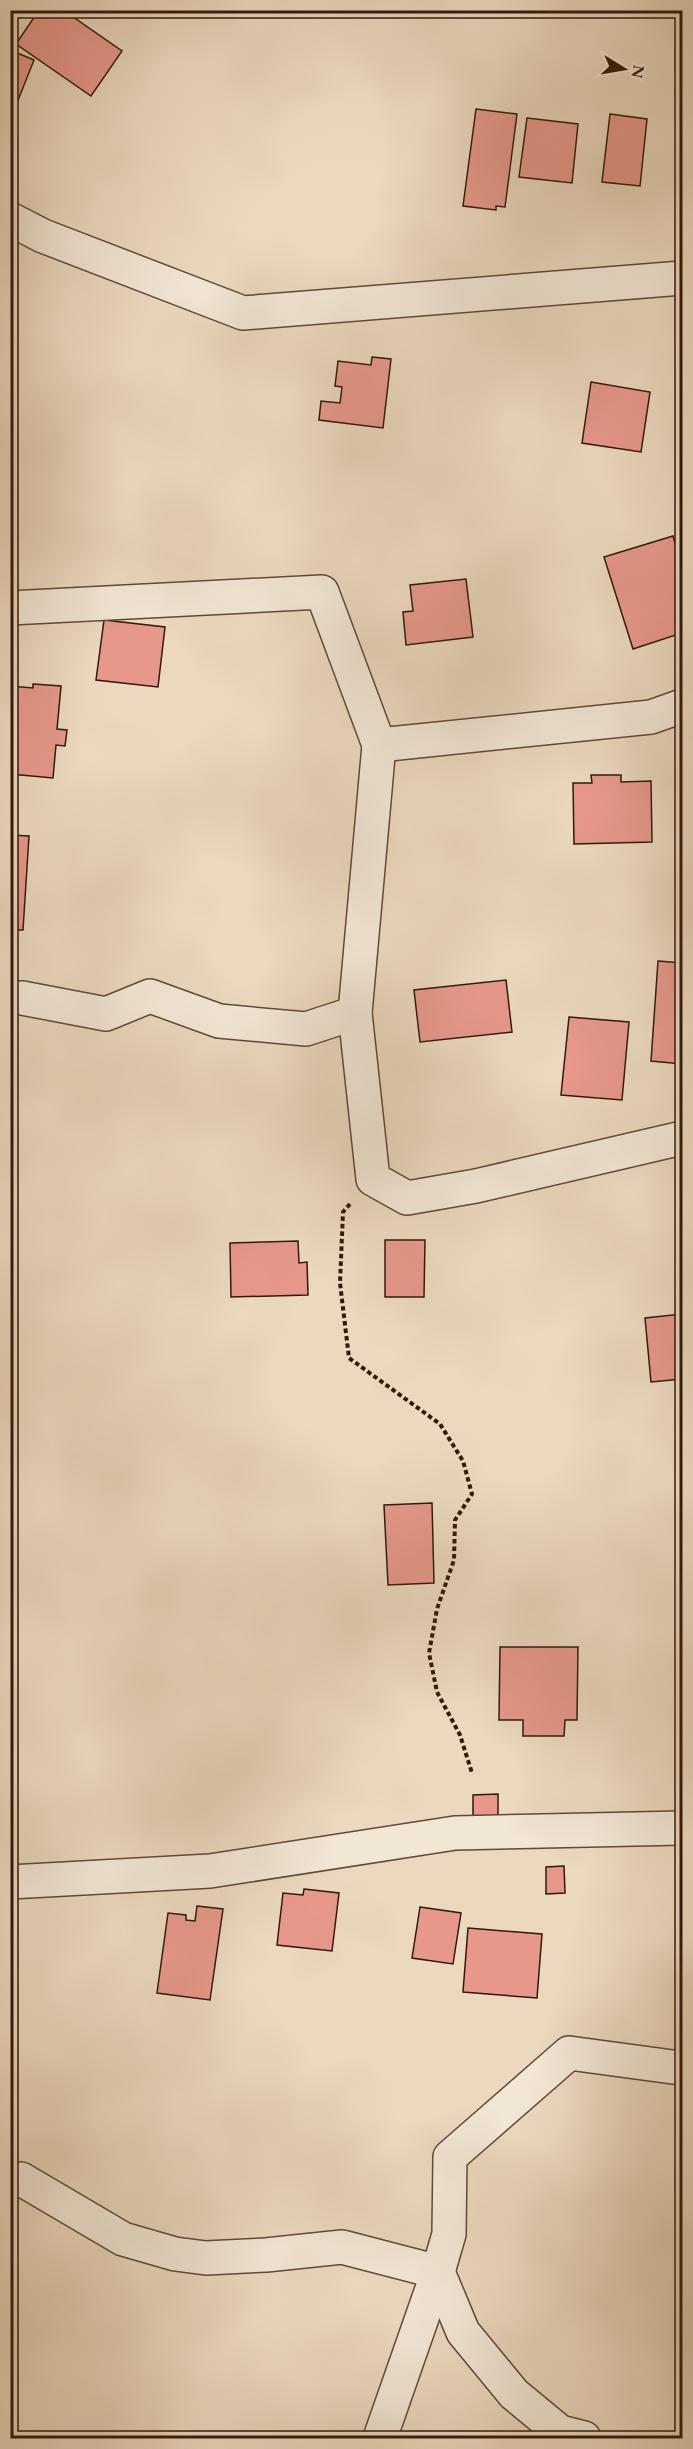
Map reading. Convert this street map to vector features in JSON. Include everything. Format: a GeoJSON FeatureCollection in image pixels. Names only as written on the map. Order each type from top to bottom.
{"type":"FeatureCollection","features":[{"type":"Feature","properties":{"kind":"street"},"geometry":{"type":"LineString","coordinates":[[10,219],[43,236],[243,313],[682,279]]}},
{"type":"Feature","properties":{"kind":"street"},"geometry":{"type":"LineString","coordinates":[[10,608],[322,592],[379,745],[356,1013],[373,1179],[407,1198],[476,1186],[682,1138]]}},
{"type":"Feature","properties":{"kind":"street"},"geometry":{"type":"LineString","coordinates":[[379,745],[651,717],[682,706]]}},
{"type":"Feature","properties":{"kind":"street"},"geometry":{"type":"LineString","coordinates":[[22,998],[106,1014],[150,996],[219,1021],[306,1029],[356,1013]]}},
{"type":"Feature","properties":{"kind":"street"},"geometry":{"type":"LineString","coordinates":[[10,1882],[210,1870],[455,1833],[682,1828]]}},
{"type":"Feature","properties":{"kind":"street"},"geometry":{"type":"LineString","coordinates":[[380,2439],[449,2234],[450,2157],[570,2053],[680,2068],[682,2065]]}},
{"type":"Feature","properties":{"kind":"street"},"geometry":{"type":"LineString","coordinates":[[10,2181],[21,2180],[123,2239],[175,2254],[206,2258],[266,2255],[342,2247],[438,2272]]}},
{"type":"Feature","properties":{"kind":"street"},"geometry":{"type":"LineString","coordinates":[[438,2272],[463,2332],[514,2394],[560,2432],[584,2439]]}},
{"type":"Feature","properties":{"kind":"path"},"geometry":{"type":"LineString","coordinates":[[373,1179],[343,1212],[340,1283],[349,1358],[440,1424],[464,1461],[472,1494],[455,1520],[454,1560],[437,1610],[429,1653],[438,1692],[460,1735],[472,1773]]}},
{"type":"Feature","properties":{"kind":"building"},"geometry":{"type":"Polygon","coordinates":[[[39,10],[63,10],[122,51],[91,96],[16,44],[39,10]]]}},
{"type":"Feature","properties":{"kind":"building"},"geometry":{"type":"Polygon","coordinates":[[[10,50],[34,60],[11,118],[10,118],[10,50]]]}},
{"type":"Feature","properties":{"kind":"building"},"geometry":{"type":"Polygon","coordinates":[[[476,109],[517,114],[505,207],[496,206],[496,210],[463,206],[476,109]]]}},
{"type":"Feature","properties":{"kind":"building"},"geometry":{"type":"Polygon","coordinates":[[[610,114],[647,119],[640,186],[602,182],[610,114]]]}},
{"type":"Feature","properties":{"kind":"building"},"geometry":{"type":"Polygon","coordinates":[[[527,118],[578,124],[572,183],[519,177],[527,118]]]}},
{"type":"Feature","properties":{"kind":"building"},"geometry":{"type":"Polygon","coordinates":[[[372,357],[391,359],[383,428],[319,420],[321,401],[340,403],[342,387],[335,386],[338,361],[371,365],[372,357]]]}},
{"type":"Feature","properties":{"kind":"building"},"geometry":{"type":"Polygon","coordinates":[[[591,382],[650,392],[641,452],[582,443],[591,382]]]}},
{"type":"Feature","properties":{"kind":"building"},"geometry":{"type":"Polygon","coordinates":[[[673,536],[682,568],[682,595],[678,597],[682,612],[682,633],[633,649],[604,557],[673,536]]]}},
{"type":"Feature","properties":{"kind":"building"},"geometry":{"type":"Polygon","coordinates":[[[466,579],[473,637],[406,645],[403,612],[413,611],[410,585],[466,579]]]}},
{"type":"Feature","properties":{"kind":"building"},"geometry":{"type":"Polygon","coordinates":[[[104,620],[165,627],[158,687],[96,680],[104,620]]]}},
{"type":"Feature","properties":{"kind":"building"},"geometry":{"type":"Polygon","coordinates":[[[33,684],[61,686],[57,729],[67,730],[65,746],[56,745],[53,778],[10,774],[10,686],[33,688],[33,684]]]}},
{"type":"Feature","properties":{"kind":"building"},"geometry":{"type":"Polygon","coordinates":[[[591,775],[621,775],[621,782],[651,781],[652,842],[574,844],[573,783],[592,783],[591,775]]]}},
{"type":"Feature","properties":{"kind":"building"},"geometry":{"type":"Polygon","coordinates":[[[677,781],[682,781],[682,829],[678,829],[677,781]]]}},
{"type":"Feature","properties":{"kind":"building"},"geometry":{"type":"Polygon","coordinates":[[[10,835],[29,836],[23,930],[10,930],[10,835]]]}},
{"type":"Feature","properties":{"kind":"building"},"geometry":{"type":"Polygon","coordinates":[[[658,961],[682,963],[682,1064],[651,1061],[658,961]]]}},
{"type":"Feature","properties":{"kind":"building"},"geometry":{"type":"Polygon","coordinates":[[[506,980],[512,1032],[420,1042],[414,990],[506,980]]]}},
{"type":"Feature","properties":{"kind":"building"},"geometry":{"type":"Polygon","coordinates":[[[569,1017],[629,1022],[622,1100],[561,1095],[569,1017]]]}},
{"type":"Feature","properties":{"kind":"building"},"geometry":{"type":"Polygon","coordinates":[[[385,1240],[425,1240],[424,1297],[385,1297],[385,1240]]]}},
{"type":"Feature","properties":{"kind":"building"},"geometry":{"type":"Polygon","coordinates":[[[298,1241],[299,1263],[307,1262],[308,1295],[231,1297],[230,1243],[298,1241]]]}},
{"type":"Feature","properties":{"kind":"building"},"geometry":{"type":"Polygon","coordinates":[[[682,1314],[682,1379],[651,1382],[645,1318],[682,1314]]]}},
{"type":"Feature","properties":{"kind":"building"},"geometry":{"type":"Polygon","coordinates":[[[432,1503],[434,1583],[388,1585],[384,1505],[432,1503]]]}},
{"type":"Feature","properties":{"kind":"building"},"geometry":{"type":"Polygon","coordinates":[[[500,1647],[578,1647],[577,1720],[565,1720],[564,1736],[523,1736],[523,1720],[499,1720],[500,1647]]]}},
{"type":"Feature","properties":{"kind":"building"},"geometry":{"type":"Polygon","coordinates":[[[498,1794],[498,1819],[473,1819],[473,1795],[498,1794]]]}},
{"type":"Feature","properties":{"kind":"building"},"geometry":{"type":"Polygon","coordinates":[[[564,1866],[565,1893],[546,1894],[546,1867],[564,1866]]]}},
{"type":"Feature","properties":{"kind":"building"},"geometry":{"type":"Polygon","coordinates":[[[304,1889],[339,1893],[332,1951],[277,1945],[283,1893],[303,1895],[304,1889]]]}},
{"type":"Feature","properties":{"kind":"building"},"geometry":{"type":"Polygon","coordinates":[[[197,1906],[223,1909],[210,2000],[157,1993],[168,1913],[186,1915],[186,1920],[195,1921],[197,1906]]]}},
{"type":"Feature","properties":{"kind":"building"},"geometry":{"type":"Polygon","coordinates":[[[420,1907],[461,1913],[453,1964],[412,1958],[420,1907]]]}},
{"type":"Feature","properties":{"kind":"building"},"geometry":{"type":"Polygon","coordinates":[[[468,1928],[542,1934],[537,1998],[463,1992],[468,1928]]]}}]}
